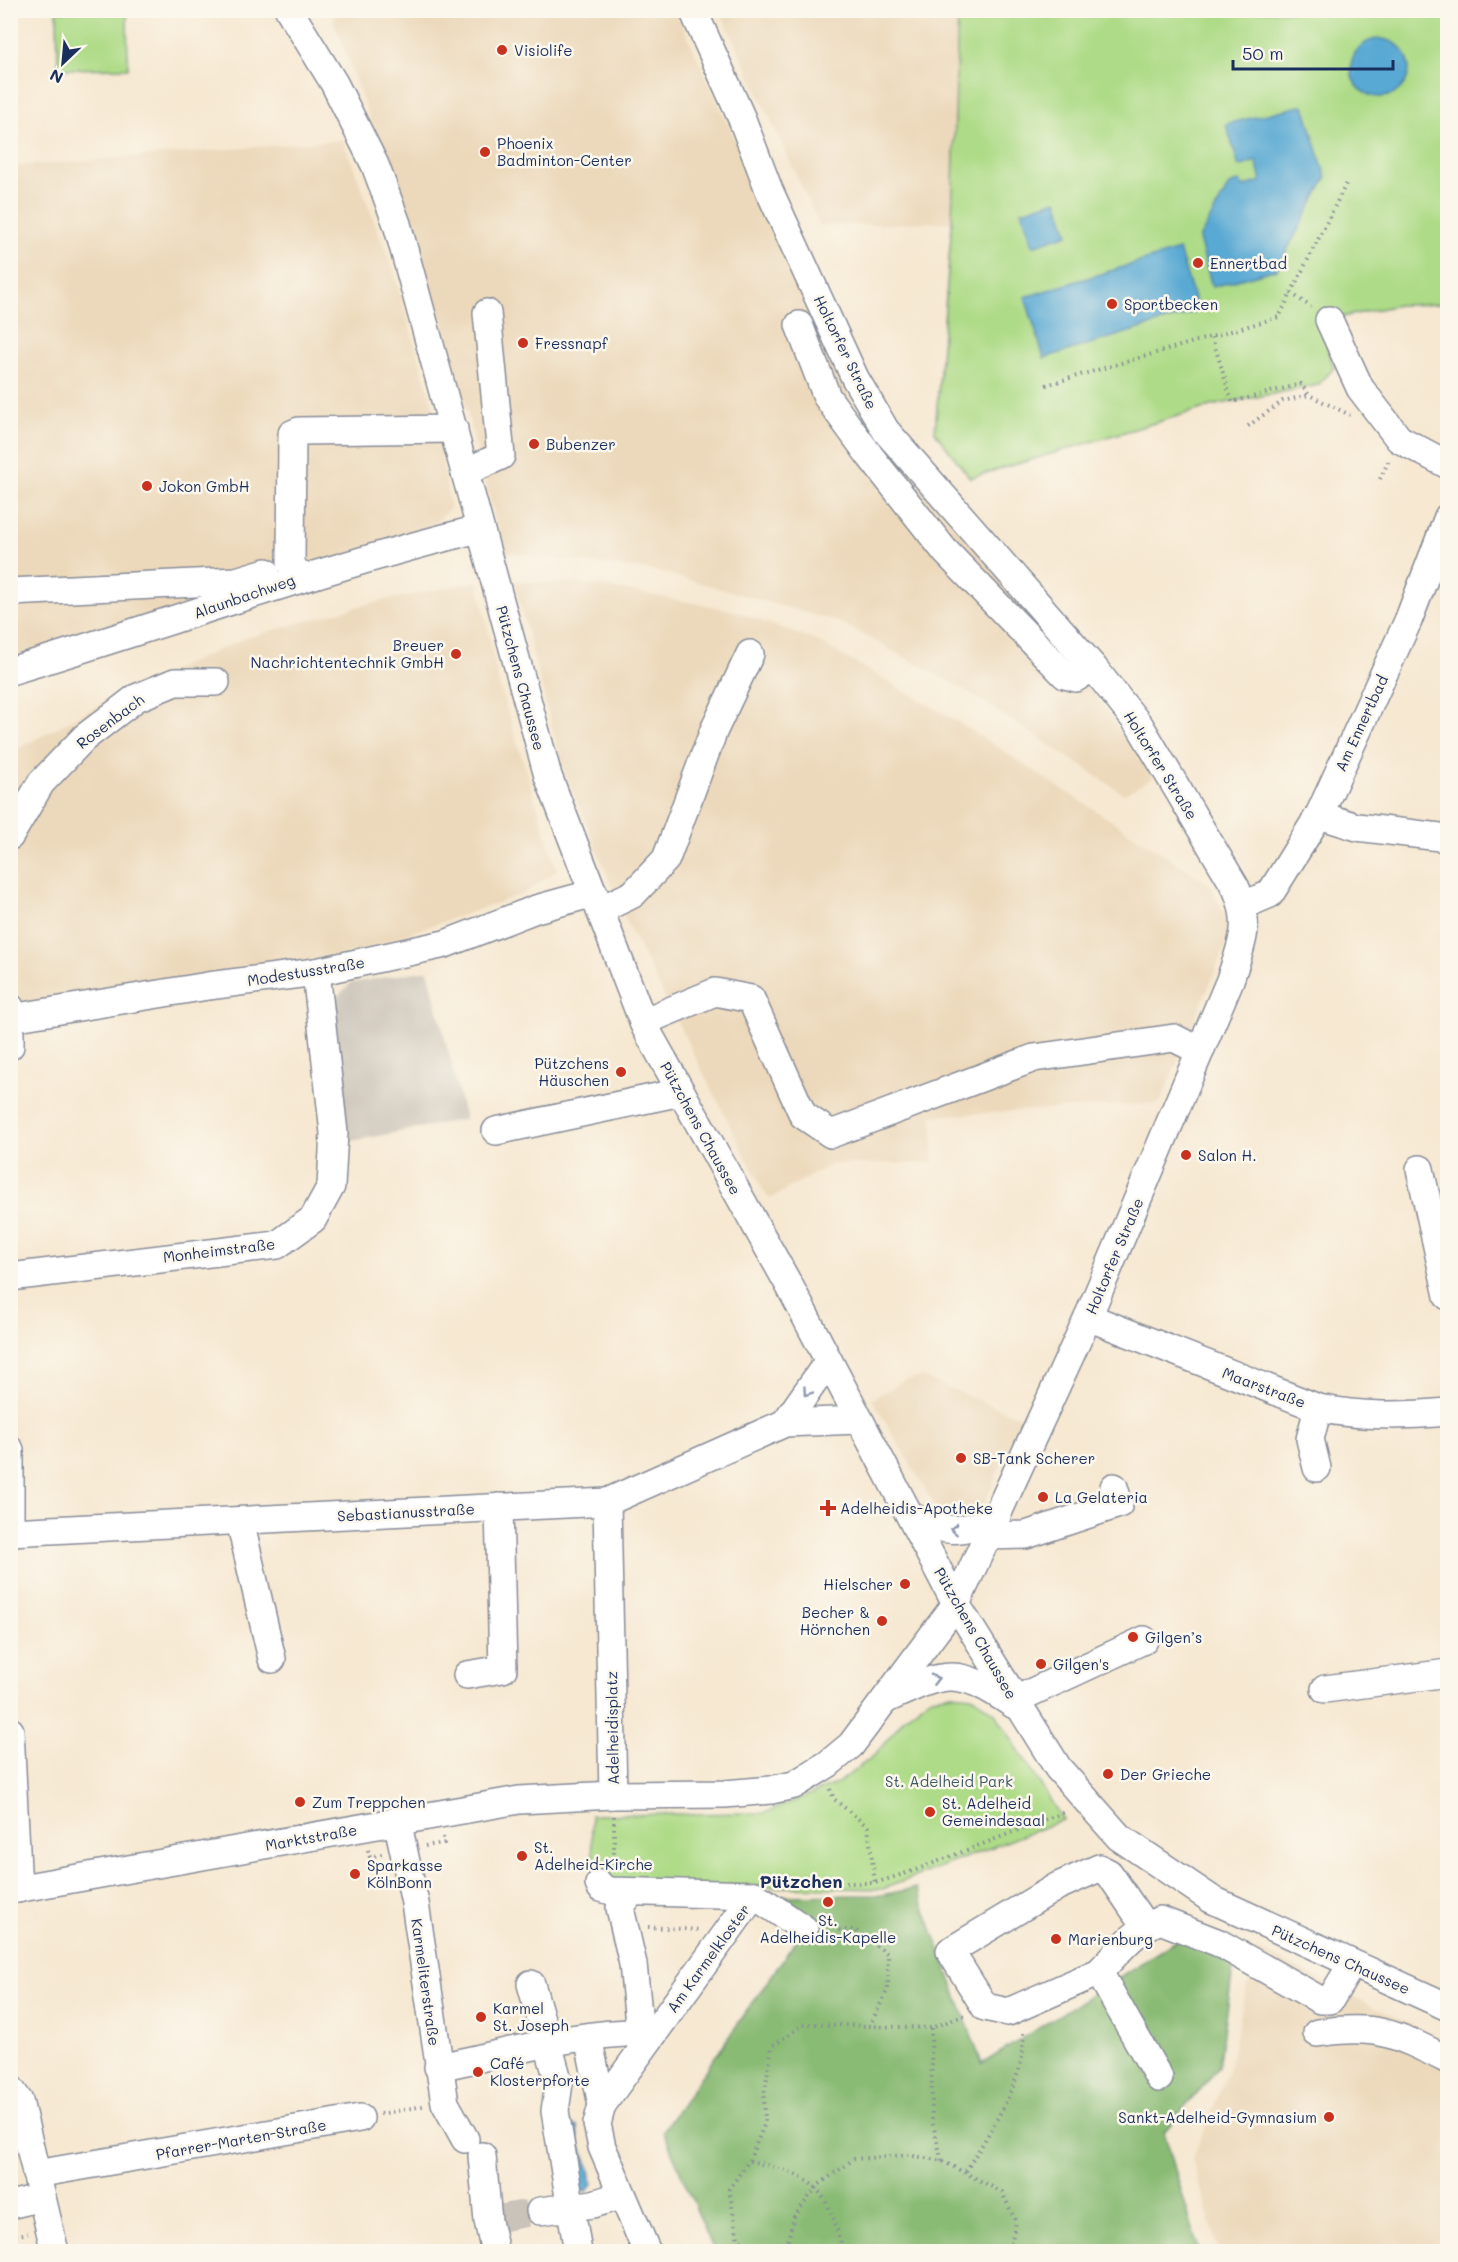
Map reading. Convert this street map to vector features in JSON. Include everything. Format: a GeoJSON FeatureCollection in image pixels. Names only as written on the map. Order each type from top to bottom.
{"type":"FeatureCollection","features":[{"type":"Feature","properties":{"kind":"street","name":"Pützchens Chaussee"},"geometry":{"type":"LineString","coordinates":[[289,10],[334,83],[375,165],[397,224],[548,776],[643,1022],[789,1285],[956,1604],[1058,1768],[1119,1837],[1211,1899],[1448,2007]]}},
{"type":"Feature","properties":{"kind":"street","name":"Holtorfer Straße"},"geometry":{"type":"LineString","coordinates":[[693,10],[742,119],[769,190],[855,378],[886,431],[1093,667],[1140,726],[1244,905],[1247,927],[1242,944],[1200,1051],[1088,1317],[956,1604]]}},
{"type":"Feature","properties":{"kind":"street"},"geometry":{"type":"LineString","coordinates":[[465,472],[501,456],[487,313]]}},
{"type":"Feature","properties":{"kind":"street"},"geometry":{"type":"LineString","coordinates":[[1329,320],[1360,388],[1399,439],[1448,465]]}},
{"type":"Feature","properties":{"kind":"street"},"geometry":{"type":"LineString","coordinates":[[799,325],[832,406],[945,551],[1065,675],[1076,678],[1093,667]]}},
{"type":"Feature","properties":{"kind":"street"},"geometry":{"type":"LineString","coordinates":[[10,592],[236,581],[295,571],[292,434],[299,431],[454,429]]}},
{"type":"Feature","properties":{"kind":"street","name":"Am Ennertbad"},"geometry":{"type":"LineString","coordinates":[[1244,905],[1270,894],[1318,815],[1408,621],[1448,517]]}},
{"type":"Feature","properties":{"kind":"street","name":"Alaunbachweg"},"geometry":{"type":"LineString","coordinates":[[10,671],[124,637],[295,571],[379,554],[479,529]]}},
{"type":"Feature","properties":{"kind":"street","name":"Modestusstraße"},"geometry":{"type":"LineString","coordinates":[[11,1018],[208,986],[316,972],[445,944],[536,909],[633,894],[666,859],[714,730],[750,654]]}},
{"type":"Feature","properties":{"kind":"street","name":"Rosenbach"},"geometry":{"type":"LineString","coordinates":[[10,836],[41,783],[84,738],[136,698],[175,682],[216,682]]}},
{"type":"Feature","properties":{"kind":"street"},"geometry":{"type":"LineString","coordinates":[[1318,815],[1357,827],[1448,838]]}},
{"type":"Feature","properties":{"kind":"street","name":"Monheimstraße"},"geometry":{"type":"LineString","coordinates":[[10,1277],[277,1245],[313,1219],[331,1186],[334,1132],[316,972]]}},
{"type":"Feature","properties":{"kind":"street"},"geometry":{"type":"LineString","coordinates":[[643,1022],[715,992],[751,999],[802,1115],[831,1134],[1034,1058],[1174,1038],[1200,1051]]}},
{"type":"Feature","properties":{"kind":"street"},"geometry":{"type":"LineString","coordinates":[[10,1007],[10,1046]]}},
{"type":"Feature","properties":{"kind":"street"},"geometry":{"type":"LineString","coordinates":[[496,1131],[681,1092]]}},
{"type":"Feature","properties":{"kind":"street"},"geometry":{"type":"LineString","coordinates":[[1420,1169],[1448,1296]]}},
{"type":"Feature","properties":{"kind":"street","name":"Maarstraße"},"geometry":{"type":"LineString","coordinates":[[1088,1317],[1318,1408],[1354,1415],[1401,1416],[1448,1412]]}},
{"type":"Feature","properties":{"kind":"street"},"geometry":{"type":"LineString","coordinates":[[785,1423],[828,1362]]}},
{"type":"Feature","properties":{"kind":"street"},"geometry":{"type":"LineString","coordinates":[[1317,1468],[1310,1439],[1318,1408]]}},
{"type":"Feature","properties":{"kind":"street","name":"Sebastianusstraße"},"geometry":{"type":"LineString","coordinates":[[11,1533],[607,1502],[785,1423],[859,1420]]}},
{"type":"Feature","properties":{"kind":"street"},"geometry":{"type":"LineString","coordinates":[[10,1450],[11,1533]]}},
{"type":"Feature","properties":{"kind":"street"},"geometry":{"type":"LineString","coordinates":[[911,1516],[937,1528],[958,1532],[977,1526],[992,1526],[1026,1535],[1119,1503],[1114,1487]]}},
{"type":"Feature","properties":{"kind":"street","name":"Adelheidisplatz"},"geometry":{"type":"LineString","coordinates":[[607,1502],[613,1795],[725,1794],[771,1790],[794,1785],[822,1768],[851,1744],[956,1604]]}},
{"type":"Feature","properties":{"kind":"street"},"geometry":{"type":"LineString","coordinates":[[467,1675],[503,1669],[499,1507]]}},
{"type":"Feature","properties":{"kind":"street"},"geometry":{"type":"LineString","coordinates":[[240,1521],[272,1659]]}},
{"type":"Feature","properties":{"kind":"street"},"geometry":{"type":"LineString","coordinates":[[1019,1705],[1144,1640]]}},
{"type":"Feature","properties":{"kind":"street"},"geometry":{"type":"LineString","coordinates":[[1325,1689],[1448,1673]]}},
{"type":"Feature","properties":{"kind":"street","name":"Adelheidisplatz"},"geometry":{"type":"LineString","coordinates":[[882,1702],[934,1678],[954,1676],[986,1686],[1019,1705]]}},
{"type":"Feature","properties":{"kind":"street"},"geometry":{"type":"LineString","coordinates":[[10,1731],[13,1888]]}},
{"type":"Feature","properties":{"kind":"street","name":"Marktstraße"},"geometry":{"type":"LineString","coordinates":[[13,1888],[519,1800],[613,1795]]}},
{"type":"Feature","properties":{"kind":"street","name":"Karmeliterstraße"},"geometry":{"type":"LineString","coordinates":[[397,1820],[415,1903],[445,2103],[473,2147],[495,2252]]}},
{"type":"Feature","properties":{"kind":"street"},"geometry":{"type":"LineString","coordinates":[[1146,1926],[1109,1874],[1099,1868],[1058,1887],[950,1951],[985,2007],[1008,2012],[1100,1972],[1130,1937],[1160,1920],[1219,1943],[1320,2000],[1330,2000],[1352,1964]]}},
{"type":"Feature","properties":{"kind":"street"},"geometry":{"type":"LineString","coordinates":[[438,2067],[548,2042],[647,2033],[615,1889]]}},
{"type":"Feature","properties":{"kind":"street","name":"Am Karmelkloster"},"geometry":{"type":"LineString","coordinates":[[615,1889],[766,1889]]}},
{"type":"Feature","properties":{"kind":"street"},"geometry":{"type":"LineString","coordinates":[[766,1889],[804,1929]]}},
{"type":"Feature","properties":{"kind":"street","name":"Am Karmelkloster"},"geometry":{"type":"LineString","coordinates":[[602,2105],[647,2033],[728,1931],[766,1889]]}},
{"type":"Feature","properties":{"kind":"street"},"geometry":{"type":"LineString","coordinates":[[1100,1972],[1159,2078]]}},
{"type":"Feature","properties":{"kind":"street"},"geometry":{"type":"LineString","coordinates":[[531,1984],[559,2083],[555,2111],[578,2252]]}},
{"type":"Feature","properties":{"kind":"street"},"geometry":{"type":"LineString","coordinates":[[1317,2033],[1371,2028],[1403,2038],[1448,2060]]}},
{"type":"Feature","properties":{"kind":"street"},"geometry":{"type":"LineString","coordinates":[[588,2037],[602,2105],[597,2124],[602,2146],[647,2252]]}},
{"type":"Feature","properties":{"kind":"street"},"geometry":{"type":"LineString","coordinates":[[10,2088],[19,2101],[55,2252]]}},
{"type":"Feature","properties":{"kind":"street","name":"Pfarrer-Marten-Straße"},"geometry":{"type":"LineString","coordinates":[[10,2205],[39,2186],[360,2118]]}},
{"type":"Feature","properties":{"kind":"street"},"geometry":{"type":"LineString","coordinates":[[540,2211],[593,2204],[622,2195]]}},
{"type":"Feature","properties":{"kind":"path"},"geometry":{"type":"LineString","coordinates":[[1046,385],[1279,317],[1347,182]]}},
{"type":"Feature","properties":{"kind":"path"},"geometry":{"type":"LineString","coordinates":[[1212,337],[1232,402],[1301,384],[1309,395],[1283,401],[1248,426]]}},
{"type":"Feature","properties":{"kind":"path"},"geometry":{"type":"LineString","coordinates":[[822,1768],[834,1799],[868,1827],[875,1882]]}},
{"type":"Feature","properties":{"kind":"path"},"geometry":{"type":"LineString","coordinates":[[613,1795],[615,1889]]}},
{"type":"Feature","properties":{"kind":"path"},"geometry":{"type":"LineString","coordinates":[[766,1889],[875,1882],[913,1871],[1062,1814],[1084,1800]]}},
{"type":"Feature","properties":{"kind":"path"},"geometry":{"type":"LineString","coordinates":[[639,1926],[728,1931]]}},
{"type":"Feature","properties":{"kind":"path"},"geometry":{"type":"LineString","coordinates":[[839,1930],[855,1930],[888,1954],[888,1989],[870,2025]]}},
{"type":"Feature","properties":{"kind":"path"},"geometry":{"type":"LineString","coordinates":[[756,2252],[738,2239],[729,2189],[749,2161],[765,2123],[764,2096],[772,2046],[805,2024],[931,2028],[985,2007]]}},
{"type":"Feature","properties":{"kind":"path"},"geometry":{"type":"LineString","coordinates":[[966,2171],[1003,2110],[1025,2049],[1021,2007]]}},
{"type":"Feature","properties":{"kind":"path"},"geometry":{"type":"LineString","coordinates":[[931,2028],[932,2120],[942,2161]]}},
{"type":"Feature","properties":{"kind":"path"},"geometry":{"type":"LineString","coordinates":[[360,2118],[445,2103]]}},
{"type":"Feature","properties":{"kind":"path"},"geometry":{"type":"LineString","coordinates":[[785,2252],[794,2217],[817,2186],[854,2158],[908,2155],[942,2161],[966,2171],[1002,2192],[1016,2222],[1009,2252]]}},
{"type":"Feature","properties":{"kind":"path"},"geometry":{"type":"LineString","coordinates":[[749,2161],[788,2169],[817,2186],[836,2221],[843,2252]]}},
{"type":"Feature","properties":{"kind":"shaded area"},"geometry":{"type":"Polygon","coordinates":[[[335,10],[676,11],[756,185],[855,412],[1072,661],[1153,778],[1124,794],[970,693],[842,623],[657,571],[504,552],[444,324],[334,21],[335,10]]]}},
{"type":"Feature","properties":{"kind":"shaded area"},"geometry":{"type":"Polygon","coordinates":[[[720,11],[958,11],[952,222],[820,226],[720,11]]]}},
{"type":"Feature","properties":{"kind":"shaded area"},"geometry":{"type":"Polygon","coordinates":[[[343,140],[393,270],[434,409],[450,508],[431,528],[11,663],[11,167],[343,140]]]}},
{"type":"Feature","properties":{"kind":"shaded area"},"geometry":{"type":"Polygon","coordinates":[[[478,581],[499,684],[557,870],[523,894],[344,956],[18,1005],[10,753],[123,692],[246,638],[367,604],[478,581]]]}},
{"type":"Feature","properties":{"kind":"shaded area"},"geometry":{"type":"Polygon","coordinates":[[[514,581],[591,584],[731,610],[817,641],[958,722],[1211,885],[1232,931],[1160,1103],[932,1116],[934,1163],[831,1164],[770,1199],[763,1190],[629,927],[563,768],[514,581]]]}},
{"type":"Feature","properties":{"kind":"shaded area"},"geometry":{"type":"Polygon","coordinates":[[[428,970],[465,1119],[347,1142],[331,1003],[351,983],[428,970]]]}},
{"type":"Feature","properties":{"kind":"shaded area"},"geometry":{"type":"Polygon","coordinates":[[[923,1377],[1021,1418],[986,1500],[980,1508],[962,1517],[945,1515],[935,1506],[872,1399],[905,1380],[923,1377]]]}},
{"type":"Feature","properties":{"kind":"shaded area","name":"Sankt-Adelheid-Gymnasium"},"geometry":{"type":"Polygon","coordinates":[[[1256,1948],[1447,2043],[1447,2251],[1219,2251],[1192,2160],[1227,2073],[1256,1948]]]}},
{"type":"Feature","properties":{"kind":"green space"},"geometry":{"type":"Polygon","coordinates":[[[57,11],[127,11],[128,68],[58,69],[57,11]]]}},
{"type":"Feature","properties":{"kind":"green space","name":"Ennertbad"},"geometry":{"type":"Polygon","coordinates":[[[958,11],[1447,11],[1447,304],[1398,305],[1342,317],[1327,347],[1334,368],[1318,385],[1215,405],[970,478],[935,432],[952,222],[958,11]]]}},
{"type":"Feature","properties":{"kind":"green space","name":"St. Adelheid Park"},"geometry":{"type":"Polygon","coordinates":[[[952,1694],[972,1696],[995,1713],[1063,1820],[883,1889],[594,1883],[591,1815],[765,1813],[838,1783],[876,1754],[905,1717],[931,1697],[952,1694]]]}},
{"type":"Feature","properties":{"kind":"green space"},"geometry":{"type":"Polygon","coordinates":[[[917,1888],[982,2064],[1187,1934],[1234,1962],[1219,2067],[1164,2132],[1199,2251],[714,2251],[663,2131],[800,1935],[769,1896],[881,1895],[917,1888]]]}},
{"type":"Feature","properties":{"kind":"water"},"geometry":{"type":"Polygon","coordinates":[[[1374,39],[1386,39],[1401,47],[1409,62],[1409,74],[1401,89],[1386,97],[1374,97],[1359,89],[1351,74],[1351,62],[1359,47],[1374,39]]]}},
{"type":"Feature","properties":{"kind":"water"},"geometry":{"type":"Polygon","coordinates":[[[1304,105],[1326,178],[1277,269],[1212,287],[1199,239],[1229,185],[1240,181],[1243,187],[1261,181],[1256,161],[1239,167],[1226,124],[1304,105]]]}},
{"type":"Feature","properties":{"kind":"water"},"geometry":{"type":"Polygon","coordinates":[[[1057,200],[1068,234],[1033,246],[1022,211],[1057,200]]]}},
{"type":"Feature","properties":{"kind":"water","name":"Sportbecken"},"geometry":{"type":"Polygon","coordinates":[[[1179,250],[1198,311],[1044,358],[1025,297],[1179,250]]]}},
{"type":"Feature","properties":{"kind":"water"},"geometry":{"type":"Polygon","coordinates":[[[571,2125],[578,2127],[579,2144],[590,2169],[592,2185],[585,2192],[580,2191],[571,2125]]]}},
{"type":"Feature","properties":{"kind":"tunnel"},"geometry":{"type":"LineString","coordinates":[[501,2218],[540,2211]]}},
{"type":"Feature","properties":{"kind":"place","name":"Visiolife"},"geometry":{"type":"Point","coordinates":[502,50]}},
{"type":"Feature","properties":{"kind":"place","name":"Phoenix Badminton-Center"},"geometry":{"type":"Point","coordinates":[485,152]}},
{"type":"Feature","properties":{"kind":"place","name":"Ennertbad"},"geometry":{"type":"Point","coordinates":[1198,263]}},
{"type":"Feature","properties":{"kind":"place","name":"Sportbecken"},"geometry":{"type":"Point","coordinates":[1112,304]}},
{"type":"Feature","properties":{"kind":"place","name":"Fressnapf"},"geometry":{"type":"Point","coordinates":[523,343]}},
{"type":"Feature","properties":{"kind":"place","name":"Bubenzer"},"geometry":{"type":"Point","coordinates":[534,444]}},
{"type":"Feature","properties":{"kind":"place","name":"Jokon GmbH"},"geometry":{"type":"Point","coordinates":[147,486]}},
{"type":"Feature","properties":{"kind":"place","name":"Breuer Nachrichtentechnik GmbH"},"geometry":{"type":"Point","coordinates":[456,654]}},
{"type":"Feature","properties":{"kind":"place","name":"Pützchens Häuschen"},"geometry":{"type":"Point","coordinates":[621,1072]}},
{"type":"Feature","properties":{"kind":"place","name":"Salon H."},"geometry":{"type":"Point","coordinates":[1186,1155]}},
{"type":"Feature","properties":{"kind":"place","name":"SB-Tank Scherer"},"geometry":{"type":"Point","coordinates":[961,1458]}},
{"type":"Feature","properties":{"kind":"place","name":"La Gelateria"},"geometry":{"type":"Point","coordinates":[1043,1497]}},
{"type":"Feature","properties":{"kind":"place","name":"Adelheidis-Apotheke"},"geometry":{"type":"Point","coordinates":[828,1508]}},
{"type":"Feature","properties":{"kind":"place","name":"Hielscher"},"geometry":{"type":"Point","coordinates":[905,1584]}},
{"type":"Feature","properties":{"kind":"place","name":"Becher & Hörnchen"},"geometry":{"type":"Point","coordinates":[882,1621]}},
{"type":"Feature","properties":{"kind":"place","name":"Gilgen’s"},"geometry":{"type":"Point","coordinates":[1133,1637]}},
{"type":"Feature","properties":{"kind":"place","name":"Gilgen's"},"geometry":{"type":"Point","coordinates":[1041,1664]}},
{"type":"Feature","properties":{"kind":"place","name":"Der Grieche"},"geometry":{"type":"Point","coordinates":[1108,1774]}},
{"type":"Feature","properties":{"kind":"place","name":"Zum Treppchen"},"geometry":{"type":"Point","coordinates":[300,1802]}},
{"type":"Feature","properties":{"kind":"place","name":"St. Adelheid Gemeindesaal"},"geometry":{"type":"Point","coordinates":[930,1812]}},
{"type":"Feature","properties":{"kind":"place","name":"St. Adelheid-Kirche"},"geometry":{"type":"Point","coordinates":[522,1856]}},
{"type":"Feature","properties":{"kind":"place","name":"Sparkasse KölnBonn"},"geometry":{"type":"Point","coordinates":[355,1874]}},
{"type":"Feature","properties":{"kind":"place","name":"St. Adelheidis-Kapelle"},"geometry":{"type":"Point","coordinates":[828,1902]}},
{"type":"Feature","properties":{"kind":"place","name":"Marienburg"},"geometry":{"type":"Point","coordinates":[1056,1939]}},
{"type":"Feature","properties":{"kind":"place","name":"Karmel St. Joseph"},"geometry":{"type":"Point","coordinates":[481,2017]}},
{"type":"Feature","properties":{"kind":"place","name":"Café Klosterpforte"},"geometry":{"type":"Point","coordinates":[478,2072]}},
{"type":"Feature","properties":{"kind":"place","name":"Sankt-Adelheid-Gymnasium"},"geometry":{"type":"Point","coordinates":[1329,2117]}},
{"type":"Feature","properties":{"kind":"district","name":"Pützchen"},"geometry":{"type":"Point","coordinates":[801,1881]}}]}
